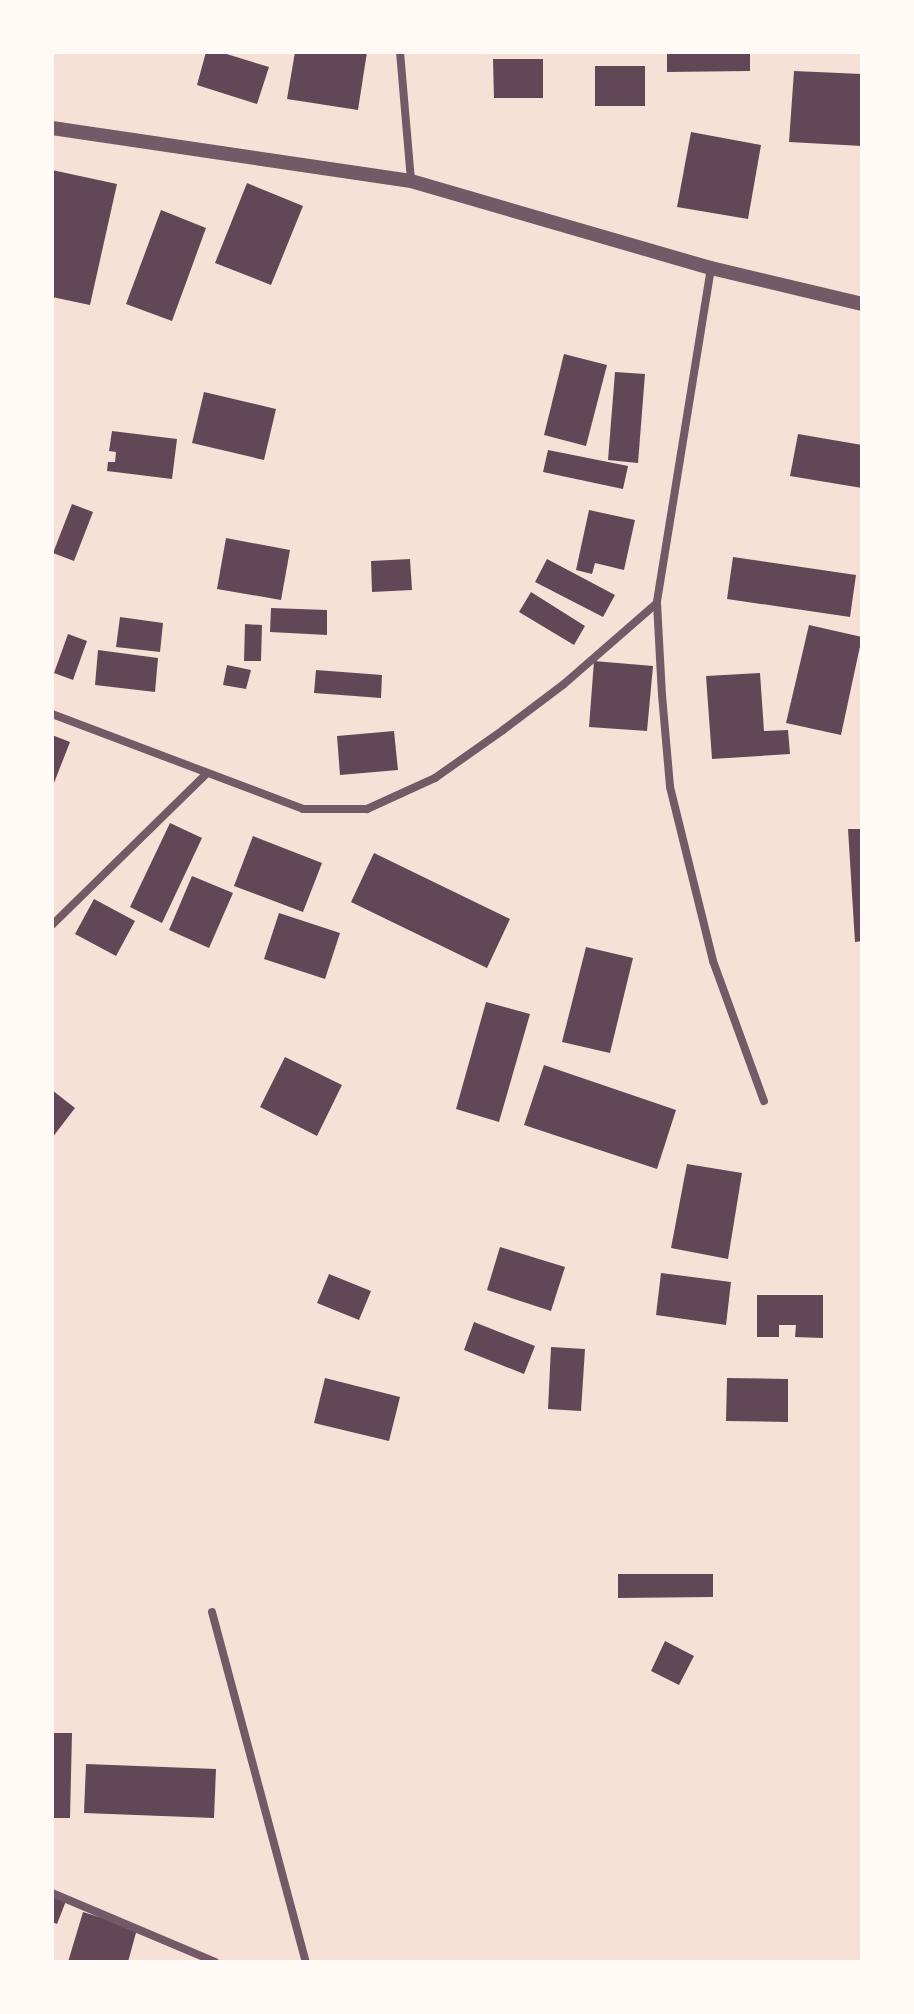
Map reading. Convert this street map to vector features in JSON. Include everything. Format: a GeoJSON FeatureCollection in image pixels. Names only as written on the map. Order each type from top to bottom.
{"type":"FeatureCollection","features":[{"type":"Feature","properties":{"kind":"street"},"geometry":{"type":"LineString","coordinates":[[400,52],[411,181]]}},
{"type":"Feature","properties":{"kind":"street"},"geometry":{"type":"LineString","coordinates":[[52,128],[411,181],[711,268],[862,304]]}},
{"type":"Feature","properties":{"kind":"street"},"geometry":{"type":"LineString","coordinates":[[711,268],[657,603],[670,787],[713,961],[764,1101]]}},
{"type":"Feature","properties":{"kind":"street"},"geometry":{"type":"LineString","coordinates":[[52,714],[303,809],[367,809],[435,778],[503,730],[564,684],[657,603]]}},
{"type":"Feature","properties":{"kind":"street"},"geometry":{"type":"LineString","coordinates":[[52,925],[206,774]]}},
{"type":"Feature","properties":{"kind":"street"},"geometry":{"type":"LineString","coordinates":[[212,1612],[306,1962]]}},
{"type":"Feature","properties":{"kind":"street"},"geometry":{"type":"LineString","coordinates":[[52,1893],[215,1962]]}},
{"type":"Feature","properties":{"kind":"building"},"geometry":{"type":"Polygon","coordinates":[[[206,52],[220,52],[269,67],[257,104],[197,85],[206,52]]]}},
{"type":"Feature","properties":{"kind":"building"},"geometry":{"type":"Polygon","coordinates":[[[295,52],[367,52],[358,110],[287,99],[295,52]]]}},
{"type":"Feature","properties":{"kind":"building"},"geometry":{"type":"Polygon","coordinates":[[[667,52],[750,52],[750,71],[667,72],[667,52]]]}},
{"type":"Feature","properties":{"kind":"building"},"geometry":{"type":"Polygon","coordinates":[[[493,59],[543,59],[543,98],[494,98],[493,59]]]}},
{"type":"Feature","properties":{"kind":"building"},"geometry":{"type":"Polygon","coordinates":[[[595,66],[645,66],[645,106],[595,106],[595,66]]]}},
{"type":"Feature","properties":{"kind":"building"},"geometry":{"type":"Polygon","coordinates":[[[794,71],[862,74],[862,146],[789,142],[794,71]]]}},
{"type":"Feature","properties":{"kind":"building"},"geometry":{"type":"Polygon","coordinates":[[[691,132],[761,145],[748,219],[677,207],[691,132]]]}},
{"type":"Feature","properties":{"kind":"building"},"geometry":{"type":"Polygon","coordinates":[[[52,170],[117,184],[90,305],[52,297],[52,170]]]}},
{"type":"Feature","properties":{"kind":"building"},"geometry":{"type":"Polygon","coordinates":[[[247,183],[303,206],[271,285],[215,263],[247,183]]]}},
{"type":"Feature","properties":{"kind":"building"},"geometry":{"type":"Polygon","coordinates":[[[161,210],[206,228],[172,321],[126,304],[161,210]]]}},
{"type":"Feature","properties":{"kind":"building"},"geometry":{"type":"Polygon","coordinates":[[[564,354],[607,365],[586,446],[544,435],[564,354]]]}},
{"type":"Feature","properties":{"kind":"building"},"geometry":{"type":"Polygon","coordinates":[[[615,372],[645,374],[638,463],[608,460],[615,372]]]}},
{"type":"Feature","properties":{"kind":"building"},"geometry":{"type":"Polygon","coordinates":[[[204,392],[276,409],[264,460],[192,443],[204,392]]]}},
{"type":"Feature","properties":{"kind":"building"},"geometry":{"type":"Polygon","coordinates":[[[112,431],[177,439],[172,479],[107,471],[108,462],[115,462],[116,452],[109,451],[112,431]]]}},
{"type":"Feature","properties":{"kind":"building"},"geometry":{"type":"Polygon","coordinates":[[[798,434],[862,445],[862,488],[790,476],[798,434]]]}},
{"type":"Feature","properties":{"kind":"building"},"geometry":{"type":"Polygon","coordinates":[[[548,450],[628,466],[623,489],[543,472],[548,450]]]}},
{"type":"Feature","properties":{"kind":"building"},"geometry":{"type":"Polygon","coordinates":[[[72,504],[93,512],[74,561],[53,553],[72,504]]]}},
{"type":"Feature","properties":{"kind":"building"},"geometry":{"type":"Polygon","coordinates":[[[589,510],[635,520],[624,570],[595,563],[592,574],[576,570],[589,510]]]}},
{"type":"Feature","properties":{"kind":"building"},"geometry":{"type":"Polygon","coordinates":[[[226,538],[290,550],[281,600],[217,589],[226,538]]]}},
{"type":"Feature","properties":{"kind":"building"},"geometry":{"type":"Polygon","coordinates":[[[733,557],[856,575],[850,617],[727,599],[733,557]]]}},
{"type":"Feature","properties":{"kind":"building"},"geometry":{"type":"Polygon","coordinates":[[[410,559],[412,590],[372,592],[371,561],[410,559]]]}},
{"type":"Feature","properties":{"kind":"building"},"geometry":{"type":"Polygon","coordinates":[[[547,559],[615,595],[603,617],[535,582],[547,559]]]}},
{"type":"Feature","properties":{"kind":"building"},"geometry":{"type":"Polygon","coordinates":[[[531,592],[585,626],[574,645],[519,612],[531,592]]]}},
{"type":"Feature","properties":{"kind":"building"},"geometry":{"type":"Polygon","coordinates":[[[271,608],[327,610],[327,635],[270,632],[271,608]]]}},
{"type":"Feature","properties":{"kind":"building"},"geometry":{"type":"Polygon","coordinates":[[[120,617],[163,623],[160,652],[116,647],[120,617]]]}},
{"type":"Feature","properties":{"kind":"building"},"geometry":{"type":"Polygon","coordinates":[[[245,624],[262,625],[261,661],[244,661],[245,624]]]}},
{"type":"Feature","properties":{"kind":"building"},"geometry":{"type":"Polygon","coordinates":[[[809,625],[862,637],[841,735],[786,723],[809,625]]]}},
{"type":"Feature","properties":{"kind":"building"},"geometry":{"type":"Polygon","coordinates":[[[68,634],[87,641],[73,680],[54,673],[68,634]]]}},
{"type":"Feature","properties":{"kind":"building"},"geometry":{"type":"Polygon","coordinates":[[[98,650],[158,658],[155,692],[95,685],[98,650]]]}},
{"type":"Feature","properties":{"kind":"building"},"geometry":{"type":"Polygon","coordinates":[[[594,661],[653,666],[647,731],[589,727],[594,661]]]}},
{"type":"Feature","properties":{"kind":"building"},"geometry":{"type":"Polygon","coordinates":[[[227,665],[251,670],[246,689],[223,685],[227,665]]]}},
{"type":"Feature","properties":{"kind":"building"},"geometry":{"type":"Polygon","coordinates":[[[316,670],[382,675],[381,698],[314,693],[316,670]]]}},
{"type":"Feature","properties":{"kind":"building"},"geometry":{"type":"Polygon","coordinates":[[[760,673],[764,731],[788,730],[790,754],[712,759],[706,676],[760,673]]]}},
{"type":"Feature","properties":{"kind":"building"},"geometry":{"type":"Polygon","coordinates":[[[394,731],[398,770],[340,775],[337,736],[394,731]]]}},
{"type":"Feature","properties":{"kind":"building"},"geometry":{"type":"Polygon","coordinates":[[[52,735],[70,742],[52,788],[52,735]]]}},
{"type":"Feature","properties":{"kind":"building"},"geometry":{"type":"Polygon","coordinates":[[[170,823],[202,838],[162,923],[130,907],[170,823]]]}},
{"type":"Feature","properties":{"kind":"building"},"geometry":{"type":"Polygon","coordinates":[[[848,829],[862,829],[862,941],[855,942],[848,829]]]}},
{"type":"Feature","properties":{"kind":"building"},"geometry":{"type":"Polygon","coordinates":[[[253,836],[322,863],[303,912],[234,886],[253,836]]]}},
{"type":"Feature","properties":{"kind":"building"},"geometry":{"type":"Polygon","coordinates":[[[374,853],[510,919],[487,968],[351,902],[374,853]]]}},
{"type":"Feature","properties":{"kind":"building"},"geometry":{"type":"Polygon","coordinates":[[[192,876],[233,893],[209,948],[169,930],[192,876]]]}},
{"type":"Feature","properties":{"kind":"building"},"geometry":{"type":"Polygon","coordinates":[[[94,899],[135,921],[116,956],[75,934],[94,899]]]}},
{"type":"Feature","properties":{"kind":"building"},"geometry":{"type":"Polygon","coordinates":[[[279,913],[340,933],[325,979],[264,959],[279,913]]]}},
{"type":"Feature","properties":{"kind":"building"},"geometry":{"type":"Polygon","coordinates":[[[586,947],[633,958],[610,1053],[562,1042],[586,947]]]}},
{"type":"Feature","properties":{"kind":"building"},"geometry":{"type":"Polygon","coordinates":[[[486,1002],[530,1014],[499,1122],[456,1109],[486,1002]]]}},
{"type":"Feature","properties":{"kind":"building"},"geometry":{"type":"Polygon","coordinates":[[[285,1057],[342,1085],[317,1136],[260,1107],[285,1057]]]}},
{"type":"Feature","properties":{"kind":"building"},"geometry":{"type":"Polygon","coordinates":[[[544,1065],[676,1110],[657,1169],[524,1125],[544,1065]]]}},
{"type":"Feature","properties":{"kind":"building"},"geometry":{"type":"Polygon","coordinates":[[[52,1090],[75,1108],[52,1138],[52,1090]]]}},
{"type":"Feature","properties":{"kind":"building"},"geometry":{"type":"Polygon","coordinates":[[[687,1164],[742,1173],[728,1259],[671,1248],[687,1164]]]}},
{"type":"Feature","properties":{"kind":"building"},"geometry":{"type":"Polygon","coordinates":[[[500,1247],[565,1267],[551,1311],[487,1290],[500,1247]]]}},
{"type":"Feature","properties":{"kind":"building"},"geometry":{"type":"Polygon","coordinates":[[[661,1273],[731,1282],[726,1325],[656,1315],[661,1273]]]}},
{"type":"Feature","properties":{"kind":"building"},"geometry":{"type":"Polygon","coordinates":[[[329,1274],[371,1291],[359,1320],[317,1303],[329,1274]]]}},
{"type":"Feature","properties":{"kind":"building"},"geometry":{"type":"Polygon","coordinates":[[[757,1295],[823,1295],[823,1338],[795,1337],[796,1325],[779,1325],[779,1337],[757,1337],[757,1295]]]}},
{"type":"Feature","properties":{"kind":"building"},"geometry":{"type":"Polygon","coordinates":[[[474,1322],[535,1346],[524,1374],[464,1350],[474,1322]]]}},
{"type":"Feature","properties":{"kind":"building"},"geometry":{"type":"Polygon","coordinates":[[[551,1347],[585,1349],[581,1411],[548,1409],[551,1347]]]}},
{"type":"Feature","properties":{"kind":"building"},"geometry":{"type":"Polygon","coordinates":[[[325,1378],[400,1397],[389,1441],[314,1423],[325,1378]]]}},
{"type":"Feature","properties":{"kind":"building"},"geometry":{"type":"Polygon","coordinates":[[[727,1378],[788,1379],[788,1422],[726,1421],[727,1378]]]}},
{"type":"Feature","properties":{"kind":"building"},"geometry":{"type":"Polygon","coordinates":[[[618,1574],[713,1574],[713,1597],[618,1598],[618,1574]]]}},
{"type":"Feature","properties":{"kind":"building"},"geometry":{"type":"Polygon","coordinates":[[[665,1641],[694,1656],[679,1685],[651,1671],[665,1641]]]}},
{"type":"Feature","properties":{"kind":"building"},"geometry":{"type":"Polygon","coordinates":[[[52,1733],[72,1733],[70,1818],[52,1818],[52,1733]]]}},
{"type":"Feature","properties":{"kind":"building"},"geometry":{"type":"Polygon","coordinates":[[[86,1764],[216,1769],[214,1818],[84,1813],[86,1764]]]}},
{"type":"Feature","properties":{"kind":"building"},"geometry":{"type":"Polygon","coordinates":[[[52,1896],[66,1901],[57,1924],[52,1922],[52,1896]]]}},
{"type":"Feature","properties":{"kind":"building"},"geometry":{"type":"Polygon","coordinates":[[[83,1912],[137,1929],[128,1962],[68,1962],[83,1912]]]}}]}
